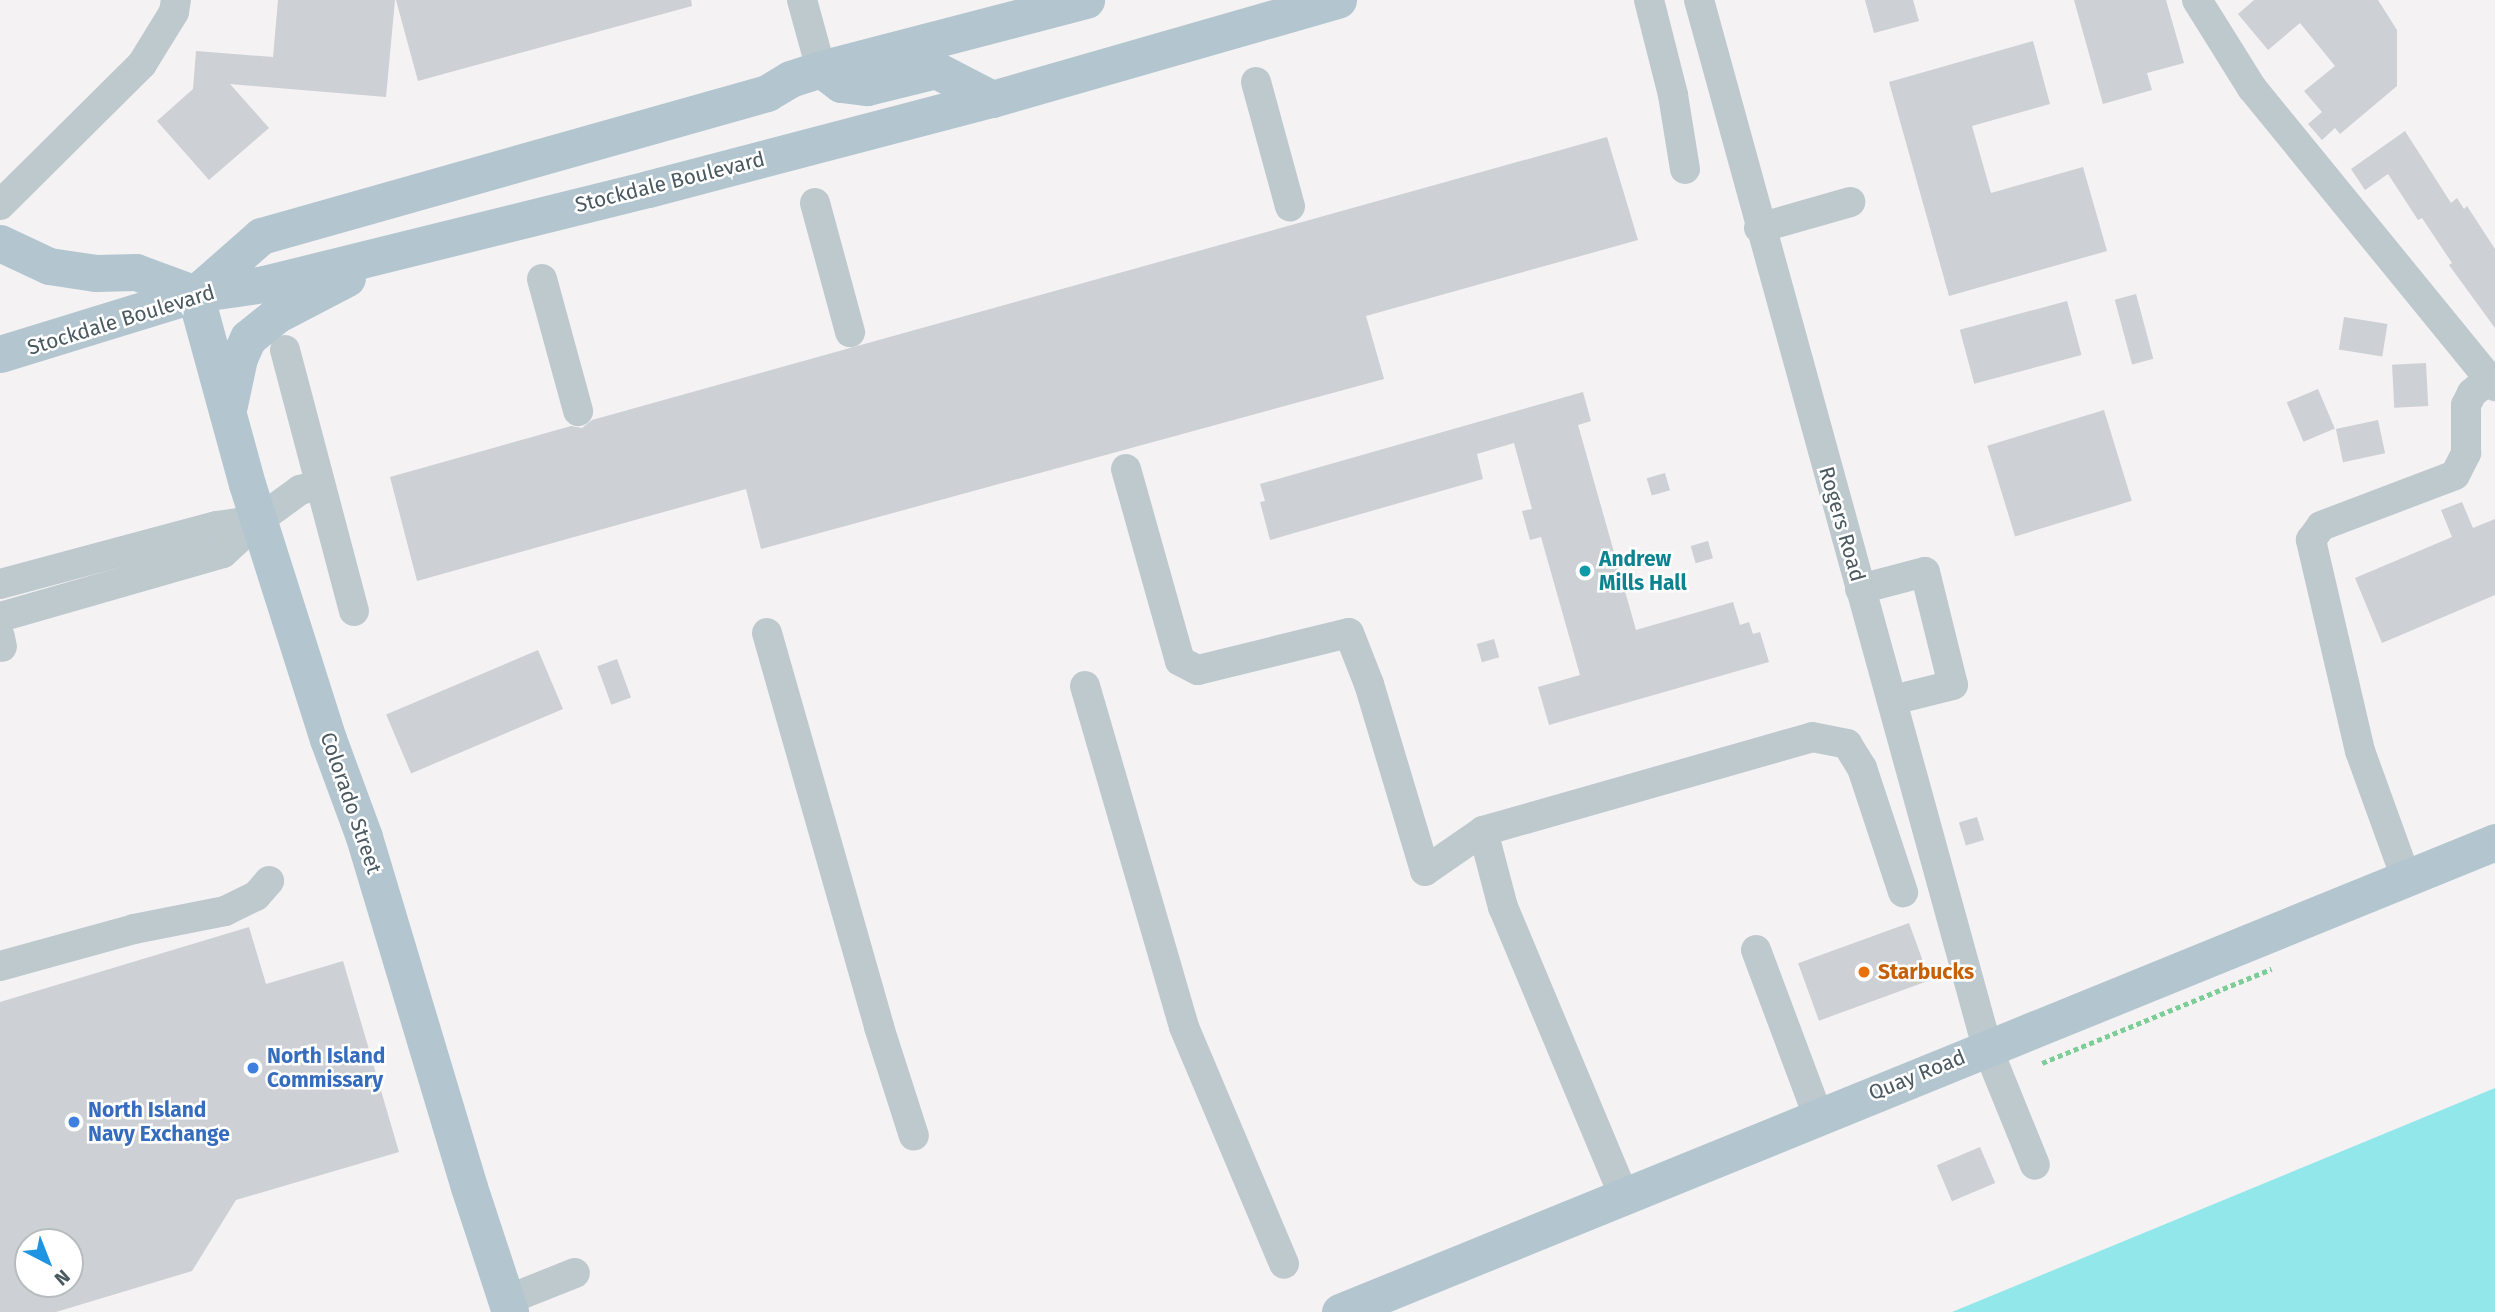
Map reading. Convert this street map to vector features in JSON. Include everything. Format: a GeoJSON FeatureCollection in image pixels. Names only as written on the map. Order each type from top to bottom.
{"type":"FeatureCollection","features":[{"type":"Feature","properties":{"kind":"main road"},"geometry":{"type":"LineString","coordinates":[[0,243],[49,266],[96,273],[136,272],[195,294],[261,236],[767,93],[790,79],[821,69],[1086,0]]}},
{"type":"Feature","properties":{"kind":"main road","name":"Stockdale Boulevard"},"geometry":{"type":"LineString","coordinates":[[6,356],[195,294],[264,284],[992,99],[1338,0]]}},
{"type":"Feature","properties":{"kind":"main road"},"geometry":{"type":"LineString","coordinates":[[821,69],[841,84],[867,87],[936,71],[992,99]]}},
{"type":"Feature","properties":{"kind":"main road"},"geometry":{"type":"LineString","coordinates":[[228,409],[239,358],[248,338],[276,315],[401,250]]}},
{"type":"Feature","properties":{"kind":"main road","name":"Colorado Street"},"geometry":{"type":"LineString","coordinates":[[195,294],[260,520],[328,739],[364,837],[469,1187],[509,1306]]}},
{"type":"Feature","properties":{"kind":"main road","name":"Quay Road"},"geometry":{"type":"LineString","coordinates":[[1340,1312],[2495,842]]}},
{"type":"Feature","properties":{"kind":"street"},"geometry":{"type":"LineString","coordinates":[[0,205],[142,64],[174,12],[176,0]]}},
{"type":"Feature","properties":{"kind":"street"},"geometry":{"type":"LineString","coordinates":[[802,0],[821,69]]}},
{"type":"Feature","properties":{"kind":"street"},"geometry":{"type":"LineString","coordinates":[[1649,0],[1673,95],[1685,169]]}},
{"type":"Feature","properties":{"kind":"street","name":"Rogers Road"},"geometry":{"type":"LineString","coordinates":[[1699,0],[1759,228],[1893,700],[1987,1047],[2035,1165]]}},
{"type":"Feature","properties":{"kind":"street"},"geometry":{"type":"LineString","coordinates":[[2197,0],[2252,88],[2492,383],[2472,393],[2466,404],[2466,453],[2455,474],[2321,526],[2311,540],[2360,751],[2406,878]]}},
{"type":"Feature","properties":{"kind":"street"},"geometry":{"type":"LineString","coordinates":[[1256,82],[1290,206]]}},
{"type":"Feature","properties":{"kind":"street"},"geometry":{"type":"LineString","coordinates":[[1673,95],[1719,82]]}},
{"type":"Feature","properties":{"kind":"street"},"geometry":{"type":"LineString","coordinates":[[1759,228],[1850,202]]}},
{"type":"Feature","properties":{"kind":"street"},"geometry":{"type":"LineString","coordinates":[[815,203],[850,332]]}},
{"type":"Feature","properties":{"kind":"street"},"geometry":{"type":"LineString","coordinates":[[542,279],[578,411]]}},
{"type":"Feature","properties":{"kind":"street"},"geometry":{"type":"LineString","coordinates":[[285,350],[354,611]]}},
{"type":"Feature","properties":{"kind":"street"},"geometry":{"type":"LineString","coordinates":[[1126,469],[1180,660],[1198,670],[1349,633],[1369,684],[1424,871],[1483,831],[1812,737],[1847,744],[1862,768],[1903,892]]}},
{"type":"Feature","properties":{"kind":"street"},"geometry":{"type":"LineString","coordinates":[[0,617],[223,553],[260,520],[300,490],[320,485]]}},
{"type":"Feature","properties":{"kind":"street"},"geometry":{"type":"LineString","coordinates":[[0,584],[216,526],[260,520]]}},
{"type":"Feature","properties":{"kind":"street"},"geometry":{"type":"LineString","coordinates":[[1860,589],[1925,572],[1953,685],[1893,700]]}},
{"type":"Feature","properties":{"kind":"street"},"geometry":{"type":"LineString","coordinates":[[767,633],[879,1027],[914,1136]]}},
{"type":"Feature","properties":{"kind":"street"},"geometry":{"type":"LineString","coordinates":[[1085,686],[1184,1027],[1284,1264]]}},
{"type":"Feature","properties":{"kind":"street"},"geometry":{"type":"LineString","coordinates":[[1483,831],[1503,907],[1624,1196]]}},
{"type":"Feature","properties":{"kind":"street"},"geometry":{"type":"LineString","coordinates":[[0,966],[134,929],[225,911],[256,896],[269,881]]}},
{"type":"Feature","properties":{"kind":"street"},"geometry":{"type":"LineString","coordinates":[[1756,950],[1818,1116]]}},
{"type":"Feature","properties":{"kind":"street"},"geometry":{"type":"LineString","coordinates":[[509,1306],[575,1273]]}},
{"type":"Feature","properties":{"kind":"water"},"geometry":{"type":"Polygon","coordinates":[[[2495,1088],[2495,1312],[1952,1312],[2495,1088]]]}},
{"type":"Feature","properties":{"kind":"building"},"geometry":{"type":"Polygon","coordinates":[[[278,0],[395,0],[386,97],[230,84],[269,128],[209,180],[157,121],[193,89],[196,51],[273,57],[278,0]]]}},
{"type":"Feature","properties":{"kind":"building"},"geometry":{"type":"Polygon","coordinates":[[[396,0],[691,0],[692,6],[418,81],[396,0]]]}},
{"type":"Feature","properties":{"kind":"building"},"geometry":{"type":"Polygon","coordinates":[[[1865,0],[1913,0],[1919,21],[1874,33],[1865,0]]]}},
{"type":"Feature","properties":{"kind":"building"},"geometry":{"type":"Polygon","coordinates":[[[2074,0],[2166,0],[2184,63],[2147,73],[2152,90],[2103,104],[2074,0]]]}},
{"type":"Feature","properties":{"kind":"building"},"geometry":{"type":"Polygon","coordinates":[[[2254,0],[2378,0],[2397,30],[2397,86],[2340,134],[2335,128],[2322,140],[2308,124],[2322,112],[2304,91],[2335,66],[2300,23],[2268,50],[2238,14],[2254,0]]]}},
{"type":"Feature","properties":{"kind":"building"},"geometry":{"type":"Polygon","coordinates":[[[2033,41],[2050,104],[1972,126],[1991,193],[2083,167],[2107,251],[1949,296],[1889,82],[2033,41]]]}},
{"type":"Feature","properties":{"kind":"building"},"geometry":{"type":"Polygon","coordinates":[[[2405,131],[2451,203],[2457,198],[2464,209],[2467,206],[2495,249],[2495,328],[2449,265],[2452,263],[2422,218],[2418,220],[2388,174],[2365,190],[2351,169],[2405,131]]]}},
{"type":"Feature","properties":{"kind":"building"},"geometry":{"type":"Polygon","coordinates":[[[1607,137],[1638,240],[1366,316],[1384,379],[761,549],[746,489],[417,581],[390,477],[571,426],[582,428],[592,420],[1607,137]]]}},
{"type":"Feature","properties":{"kind":"building"},"geometry":{"type":"Polygon","coordinates":[[[2136,294],[2153,359],[2132,364],[2115,300],[2136,294]]]}},
{"type":"Feature","properties":{"kind":"building"},"geometry":{"type":"Polygon","coordinates":[[[2067,301],[2081,355],[1974,384],[1960,330],[2067,301]]]}},
{"type":"Feature","properties":{"kind":"building"},"geometry":{"type":"Polygon","coordinates":[[[2344,317],[2387,324],[2382,356],[2339,350],[2344,317]]]}},
{"type":"Feature","properties":{"kind":"building"},"geometry":{"type":"Polygon","coordinates":[[[2426,363],[2428,406],[2394,408],[2392,365],[2426,363]]]}},
{"type":"Feature","properties":{"kind":"building"},"geometry":{"type":"Polygon","coordinates":[[[2318,389],[2335,429],[2304,442],[2287,402],[2318,389]]]}},
{"type":"Feature","properties":{"kind":"building","name":"Andrew Mills Hall"},"geometry":{"type":"Polygon","coordinates":[[[1583,392],[1591,421],[1578,425],[1636,630],[1733,602],[1740,625],[1749,622],[1753,634],[1760,632],[1769,662],[1549,725],[1538,687],[1580,675],[1541,537],[1530,540],[1522,511],[1532,509],[1514,443],[1477,454],[1483,479],[1270,540],[1260,502],[1265,501],[1260,484],[1583,392]]]}},
{"type":"Feature","properties":{"kind":"building"},"geometry":{"type":"Polygon","coordinates":[[[2104,410],[2132,501],[2015,537],[1987,446],[2104,410]]]}},
{"type":"Feature","properties":{"kind":"building"},"geometry":{"type":"Polygon","coordinates":[[[2378,420],[2385,453],[2343,462],[2336,429],[2378,420]]]}},
{"type":"Feature","properties":{"kind":"building"},"geometry":{"type":"Polygon","coordinates":[[[1665,473],[1670,490],[1652,496],[1647,478],[1665,473]]]}},
{"type":"Feature","properties":{"kind":"building"},"geometry":{"type":"Polygon","coordinates":[[[2462,502],[2473,528],[2495,519],[2495,595],[2382,643],[2355,578],[2452,537],[2441,510],[2462,502]]]}},
{"type":"Feature","properties":{"kind":"building"},"geometry":{"type":"Polygon","coordinates":[[[1708,541],[1713,558],[1696,563],[1691,546],[1708,541]]]}},
{"type":"Feature","properties":{"kind":"building"},"geometry":{"type":"Polygon","coordinates":[[[1494,639],[1499,657],[1482,662],[1477,644],[1494,639]]]}},
{"type":"Feature","properties":{"kind":"building"},"geometry":{"type":"Polygon","coordinates":[[[538,650],[563,709],[411,773],[386,714],[538,650]]]}},
{"type":"Feature","properties":{"kind":"building"},"geometry":{"type":"Polygon","coordinates":[[[617,659],[631,698],[611,705],[597,666],[617,659]]]}},
{"type":"Feature","properties":{"kind":"building"},"geometry":{"type":"Polygon","coordinates":[[[1977,817],[1984,840],[1966,846],[1959,823],[1977,817]]]}},
{"type":"Feature","properties":{"kind":"building","name":"Starbucks"},"geometry":{"type":"Polygon","coordinates":[[[1909,923],[1930,980],[1819,1021],[1798,963],[1909,923]]]}},
{"type":"Feature","properties":{"kind":"building"},"geometry":{"type":"Polygon","coordinates":[[[249,927],[266,984],[343,961],[399,1152],[236,1200],[192,1271],[56,1312],[0,1312],[0,1002],[249,927]]]}},
{"type":"Feature","properties":{"kind":"building"},"geometry":{"type":"Polygon","coordinates":[[[1980,1147],[1995,1183],[1952,1201],[1937,1165],[1980,1147]]]}},
{"type":"Feature","properties":{"kind":"place","name":"Andrew Mills Hall"},"geometry":{"type":"Point","coordinates":[1585,571]}},
{"type":"Feature","properties":{"kind":"place","name":"Starbucks"},"geometry":{"type":"Point","coordinates":[1864,972]}},
{"type":"Feature","properties":{"kind":"place","name":"North Island Commissary"},"geometry":{"type":"Point","coordinates":[253,1068]}},
{"type":"Feature","properties":{"kind":"place","name":"North Island Navy Exchange"},"geometry":{"type":"Point","coordinates":[74,1122]}}]}
